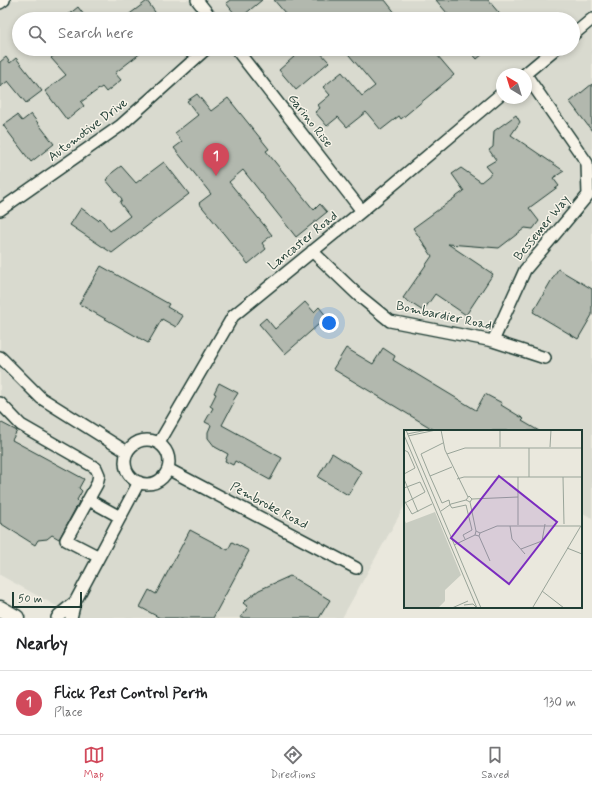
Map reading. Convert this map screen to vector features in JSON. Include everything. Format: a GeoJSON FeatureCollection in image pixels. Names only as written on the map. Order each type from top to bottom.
{"type":"FeatureCollection","features":[{"type":"Feature","properties":{"kind":"highway"},"geometry":{"type":"LineString","coordinates":[[0,609],[16,618]]}},
{"type":"Feature","properties":{"kind":"street"},"geometry":{"type":"LineString","coordinates":[[0,3],[4,0]]}},
{"type":"Feature","properties":{"kind":"street"},"geometry":{"type":"LineString","coordinates":[[197,0],[206,12]]}},
{"type":"Feature","properties":{"kind":"street"},"geometry":{"type":"LineString","coordinates":[[580,29],[592,19]]}},
{"type":"Feature","properties":{"kind":"street","name":"Automotive Drive"},"geometry":{"type":"LineString","coordinates":[[0,210],[120,126],[198,56]]}},
{"type":"Feature","properties":{"kind":"street","name":"Garino Rise"},"geometry":{"type":"LineString","coordinates":[[241,56],[362,211]]}},
{"type":"Feature","properties":{"kind":"street"},"geometry":{"type":"LineString","coordinates":[[532,68],[547,56]]}},
{"type":"Feature","properties":{"kind":"street","name":"Bessemer Way"},"geometry":{"type":"LineString","coordinates":[[493,341],[525,270],[588,195],[587,164],[532,84]]}},
{"type":"Feature","properties":{"kind":"street","name":"Lancaster Road"},"geometry":{"type":"LineString","coordinates":[[159,443],[233,316],[362,211],[496,98]]}},
{"type":"Feature","properties":{"kind":"street","name":"Bombardier Road"},"geometry":{"type":"LineString","coordinates":[[312,251],[358,295],[390,320],[493,341],[546,358]]}},
{"type":"Feature","properties":{"kind":"street"},"geometry":{"type":"LineString","coordinates":[[0,357],[42,398],[127,452]]}},
{"type":"Feature","properties":{"kind":"street"},"geometry":{"type":"LineString","coordinates":[[0,403],[21,425],[96,468],[99,475],[97,484],[66,540],[99,557]]}},
{"type":"Feature","properties":{"kind":"street"},"geometry":{"type":"LineString","coordinates":[[145,440],[152,440],[159,443],[168,454],[169,462],[165,475],[160,480],[153,483],[146,484],[138,482],[128,473],[125,459],[127,452],[132,446],[145,440]]}},
{"type":"Feature","properties":{"kind":"street","name":"Pembroke Road"},"geometry":{"type":"LineString","coordinates":[[168,469],[356,568]]}},
{"type":"Feature","properties":{"kind":"street"},"geometry":{"type":"LineString","coordinates":[[71,618],[75,602],[138,482]]}},
{"type":"Feature","properties":{"kind":"street"},"geometry":{"type":"LineString","coordinates":[[89,500],[120,517]]}},
{"type":"Feature","properties":{"kind":"street"},"geometry":{"type":"LineString","coordinates":[[57,618],[75,602]]}},
{"type":"Feature","properties":{"kind":"shaded area"},"geometry":{"type":"Polygon","coordinates":[[[0,0],[592,0],[592,518],[582,513],[582,430],[404,430],[404,507],[342,618],[78,618],[0,575],[0,0]]]}},
{"type":"Feature","properties":{"kind":"building"},"geometry":{"type":"Polygon","coordinates":[[[230,0],[262,0],[247,12],[233,12],[226,3],[230,0]]]}},
{"type":"Feature","properties":{"kind":"building"},"geometry":{"type":"Polygon","coordinates":[[[274,0],[385,0],[394,12],[284,12],[274,0]]]}},
{"type":"Feature","properties":{"kind":"building"},"geometry":{"type":"Polygon","coordinates":[[[436,0],[488,0],[498,12],[446,12],[436,0]]]}},
{"type":"Feature","properties":{"kind":"building"},"geometry":{"type":"Polygon","coordinates":[[[147,1],[155,12],[132,12],[147,1]]]}},
{"type":"Feature","properties":{"kind":"building"},"geometry":{"type":"Polygon","coordinates":[[[78,7],[82,12],[72,12],[78,7]]]}},
{"type":"Feature","properties":{"kind":"building"},"geometry":{"type":"Polygon","coordinates":[[[53,56],[137,56],[115,73],[121,80],[106,92],[102,87],[81,102],[84,106],[67,120],[45,91],[66,75],[51,58],[53,56]]]}},
{"type":"Feature","properties":{"kind":"building"},"geometry":{"type":"Polygon","coordinates":[[[295,56],[323,56],[329,62],[296,90],[279,70],[295,56]]]}},
{"type":"Feature","properties":{"kind":"building"},"geometry":{"type":"Polygon","coordinates":[[[350,56],[438,56],[454,75],[401,119],[399,116],[381,130],[366,112],[347,127],[338,117],[327,126],[315,112],[320,108],[318,105],[330,95],[323,87],[342,72],[362,96],[375,86],[350,56]]]}},
{"type":"Feature","properties":{"kind":"building"},"geometry":{"type":"Polygon","coordinates":[[[6,57],[10,63],[16,58],[42,91],[26,103],[8,81],[0,87],[0,62],[6,57]]]}},
{"type":"Feature","properties":{"kind":"building"},"geometry":{"type":"Polygon","coordinates":[[[592,84],[592,131],[570,102],[592,84]]]}},
{"type":"Feature","properties":{"kind":"building"},"geometry":{"type":"Polygon","coordinates":[[[197,94],[211,111],[228,98],[269,149],[266,151],[314,210],[320,204],[327,212],[296,237],[243,170],[229,182],[272,235],[262,243],[266,249],[248,264],[199,203],[211,194],[174,148],[182,142],[175,133],[198,115],[187,101],[197,94]]]}},
{"type":"Feature","properties":{"kind":"building"},"geometry":{"type":"Polygon","coordinates":[[[31,114],[54,144],[31,162],[3,125],[17,115],[22,121],[31,114]]]}},
{"type":"Feature","properties":{"kind":"building"},"geometry":{"type":"Polygon","coordinates":[[[516,115],[520,122],[511,135],[564,171],[553,178],[559,186],[529,208],[539,221],[533,229],[525,228],[499,248],[448,244],[493,274],[466,315],[435,294],[423,311],[403,298],[432,256],[413,228],[464,191],[452,174],[461,168],[481,182],[492,173],[486,166],[496,160],[489,150],[493,147],[494,131],[516,115]]]}},
{"type":"Feature","properties":{"kind":"building"},"geometry":{"type":"Polygon","coordinates":[[[164,162],[189,194],[112,253],[70,225],[81,208],[98,220],[100,218],[110,231],[130,216],[120,203],[122,199],[106,180],[121,166],[136,183],[164,162]]]}},
{"type":"Feature","properties":{"kind":"building"},"geometry":{"type":"Polygon","coordinates":[[[101,266],[169,304],[167,307],[183,316],[176,327],[162,319],[148,343],[79,304],[101,266]]]}},
{"type":"Feature","properties":{"kind":"building"},"geometry":{"type":"Polygon","coordinates":[[[558,269],[592,289],[592,315],[578,339],[533,312],[558,269]]]}},
{"type":"Feature","properties":{"kind":"building"},"geometry":{"type":"Polygon","coordinates":[[[305,302],[314,312],[319,307],[327,317],[285,354],[259,324],[266,318],[275,329],[305,302]]]}},
{"type":"Feature","properties":{"kind":"building"},"geometry":{"type":"Polygon","coordinates":[[[346,348],[373,364],[383,348],[395,356],[393,360],[476,410],[485,394],[502,403],[501,405],[524,419],[522,421],[537,430],[434,430],[333,369],[346,348]]]}},
{"type":"Feature","properties":{"kind":"building"},"geometry":{"type":"Polygon","coordinates":[[[219,383],[238,393],[222,425],[282,458],[270,480],[235,461],[233,465],[225,461],[228,454],[215,447],[208,438],[208,432],[211,425],[205,422],[213,408],[210,406],[216,394],[214,393],[219,383]]]}},
{"type":"Feature","properties":{"kind":"building"},"geometry":{"type":"Polygon","coordinates":[[[0,422],[17,431],[12,440],[84,479],[79,488],[82,491],[77,500],[79,502],[59,539],[52,535],[47,539],[38,540],[35,545],[0,523],[0,422]]]}},
{"type":"Feature","properties":{"kind":"building"},"geometry":{"type":"Polygon","coordinates":[[[332,453],[362,472],[348,495],[318,477],[332,453]]]}},
{"type":"Feature","properties":{"kind":"building"},"geometry":{"type":"Polygon","coordinates":[[[190,530],[228,550],[232,542],[249,551],[213,618],[160,618],[140,607],[149,590],[156,594],[190,530]]]}},
{"type":"Feature","properties":{"kind":"building"},"geometry":{"type":"Polygon","coordinates":[[[290,576],[330,600],[319,618],[240,618],[248,607],[243,603],[246,600],[259,590],[290,576]]]}},
{"type":"Feature","properties":{"kind":"place","name":"Flick Pest Control Perth"},"geometry":{"type":"Point","coordinates":[216,176]}}]}
